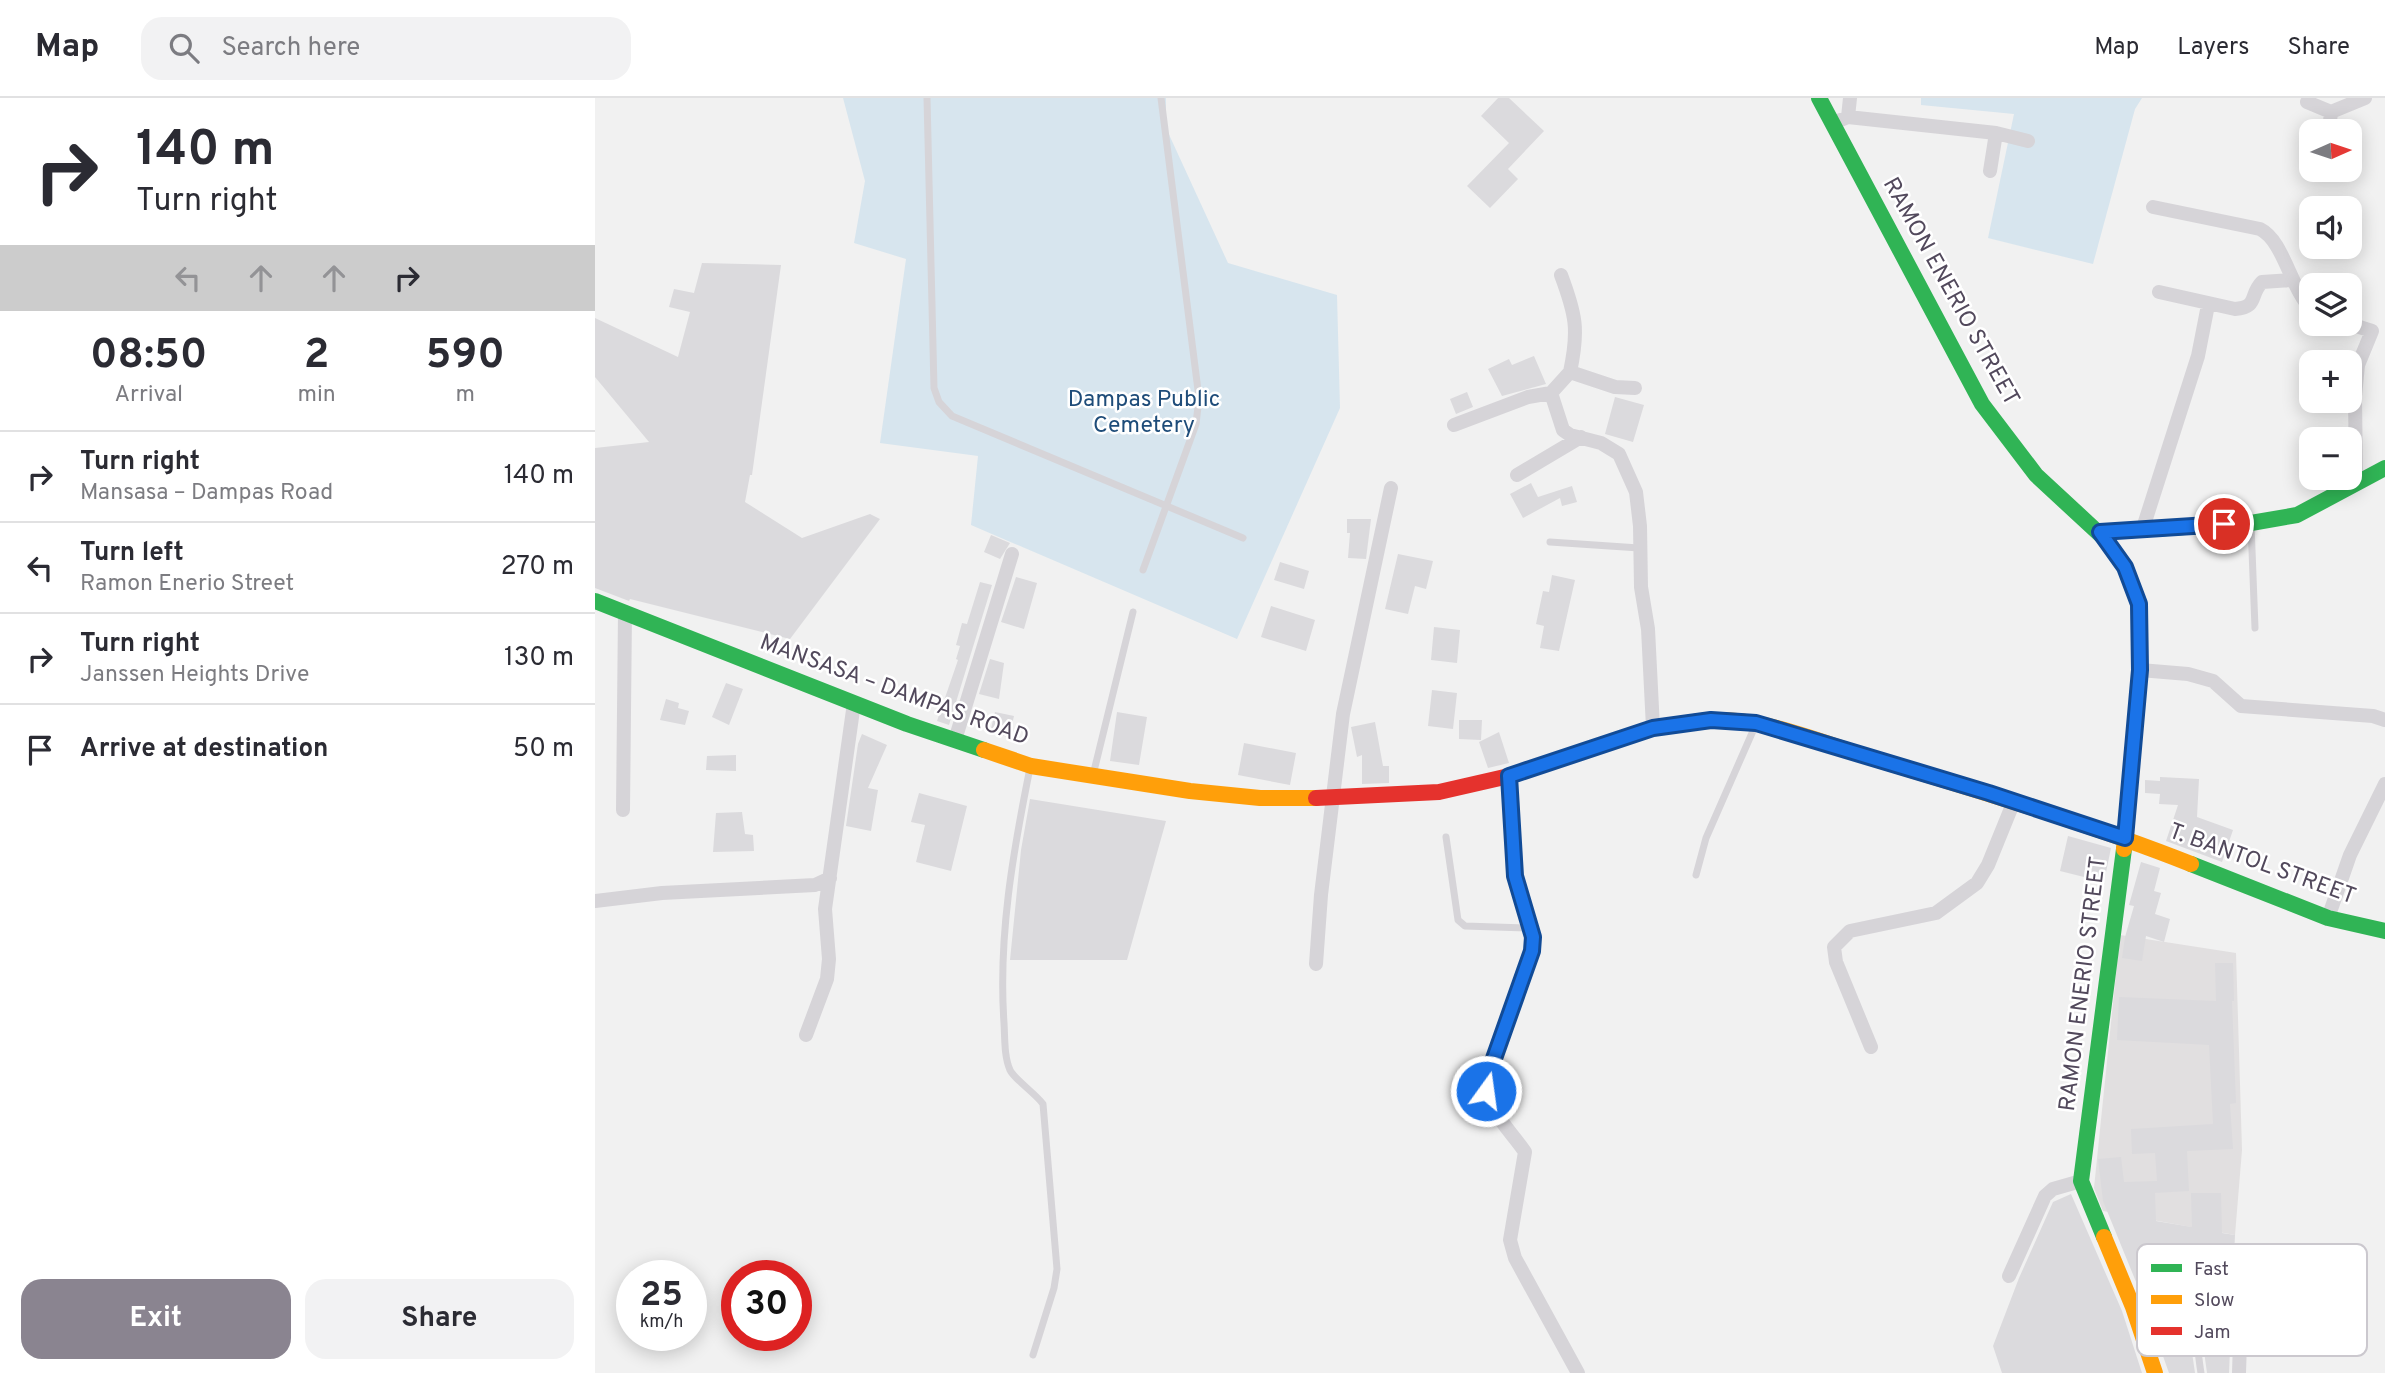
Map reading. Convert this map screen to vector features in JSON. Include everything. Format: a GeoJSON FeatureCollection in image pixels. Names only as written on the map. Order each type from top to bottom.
{"type":"FeatureCollection","features":[{"type":"Feature","properties":{"kind":"main road","name":"RAMON ENERIO STREET"},"geometry":{"type":"LineString","coordinates":[[1819,98],[1841,120],[1982,404],[2036,475],[2100,532],[2125,567],[2139,604],[2140,670],[2125,838],[2081,1181],[2137,1319]]}},
{"type":"Feature","properties":{"kind":"main road"},"geometry":{"type":"LineString","coordinates":[[2362,478],[2385,468]]}},
{"type":"Feature","properties":{"kind":"main road"},"geometry":{"type":"LineString","coordinates":[[2100,532],[2251,523],[2297,515],[2340,490]]}},
{"type":"Feature","properties":{"kind":"main road","name":"MANSASA – DAMPAS ROAD"},"geometry":{"type":"LineString","coordinates":[[595,601],[955,740],[1031,766],[1092,776],[1249,797],[1332,798],[1439,792],[1509,776],[1653,728],[1711,720],[1756,723],[2014,801],[2125,838]]}},
{"type":"Feature","properties":{"kind":"main road","name":"T. BANTOL STREET"},"geometry":{"type":"LineString","coordinates":[[2125,838],[2328,918],[2385,931]]}},
{"type":"Feature","properties":{"kind":"main road","name":"RAMON ENERIO STREET"},"geometry":{"type":"LineString","coordinates":[[2149,1356],[2155,1373]]}},
{"type":"Feature","properties":{"kind":"street"},"geometry":{"type":"LineString","coordinates":[[1850,98],[1841,120],[1996,133],[2028,141]]}},
{"type":"Feature","properties":{"kind":"street"},"geometry":{"type":"LineString","coordinates":[[2307,102],[2331,112],[2365,98]]}},
{"type":"Feature","properties":{"kind":"street"},"geometry":{"type":"LineString","coordinates":[[2330,119],[2331,112]]}},
{"type":"Feature","properties":{"kind":"street"},"geometry":{"type":"LineString","coordinates":[[1990,172],[1996,133]]}},
{"type":"Feature","properties":{"kind":"street"},"geometry":{"type":"LineString","coordinates":[[2153,207],[2260,229],[2270,234],[2299,291]]}},
{"type":"Feature","properties":{"kind":"street"},"geometry":{"type":"LineString","coordinates":[[1454,425],[1528,397],[1551,393],[1570,372],[1577,329],[1561,275]]}},
{"type":"Feature","properties":{"kind":"street"},"geometry":{"type":"LineString","coordinates":[[2159,292],[2208,305],[2245,308],[2252,303],[2259,284],[2291,280]]}},
{"type":"Feature","properties":{"kind":"street"},"geometry":{"type":"LineString","coordinates":[[2143,528],[2198,356],[2208,305]]}},
{"type":"Feature","properties":{"kind":"street"},"geometry":{"type":"LineString","coordinates":[[2355,427],[2358,365],[2372,331],[2362,328]]}},
{"type":"Feature","properties":{"kind":"street"},"geometry":{"type":"LineString","coordinates":[[1570,372],[1605,384],[1635,388]]}},
{"type":"Feature","properties":{"kind":"street"},"geometry":{"type":"LineString","coordinates":[[1551,393],[1563,430],[1601,443],[1619,454],[1636,492],[1640,526],[1640,587],[1648,629],[1653,728]]}},
{"type":"Feature","properties":{"kind":"street"},"geometry":{"type":"LineString","coordinates":[[1517,475],[1581,438]]}},
{"type":"Feature","properties":{"kind":"street"},"geometry":{"type":"LineString","coordinates":[[1316,964],[1343,714],[1391,488]]}},
{"type":"Feature","properties":{"kind":"street"},"geometry":{"type":"LineString","coordinates":[[955,740],[1011,554]]}},
{"type":"Feature","properties":{"kind":"street"},"geometry":{"type":"LineString","coordinates":[[624,810],[625,612]]}},
{"type":"Feature","properties":{"kind":"street"},"geometry":{"type":"LineString","coordinates":[[2140,670],[2188,674],[2213,681],[2241,705],[2373,716],[2385,720]]}},
{"type":"Feature","properties":{"kind":"street"},"geometry":{"type":"LineString","coordinates":[[806,1035],[827,979],[829,959],[825,909],[854,703]]}},
{"type":"Feature","properties":{"kind":"street"},"geometry":{"type":"LineString","coordinates":[[1509,776],[1515,876],[1530,928],[1532,951],[1486,1081],[1486,1091],[1492,1108],[1525,1152],[1510,1240],[1515,1258],[1578,1373]]}},
{"type":"Feature","properties":{"kind":"street"},"geometry":{"type":"LineString","coordinates":[[2328,918],[2350,855],[2385,784]]}},
{"type":"Feature","properties":{"kind":"street"},"geometry":{"type":"LineString","coordinates":[[1871,1047],[1836,962],[1834,947],[1850,931],[1936,913],[1977,883],[1989,865],[2014,801]]}},
{"type":"Feature","properties":{"kind":"street"},"geometry":{"type":"LineString","coordinates":[[595,901],[662,893],[814,886],[830,878]]}},
{"type":"Feature","properties":{"kind":"street"},"geometry":{"type":"LineString","coordinates":[[2009,1276],[2045,1196],[2053,1189],[2081,1181]]}},
{"type":"Feature","properties":{"kind":"lane"},"geometry":{"type":"LineString","coordinates":[[927,98],[935,388],[939,402],[952,416],[1243,538]]}},
{"type":"Feature","properties":{"kind":"lane"},"geometry":{"type":"LineString","coordinates":[[1143,570],[1196,424],[1199,398],[1161,98]]}},
{"type":"Feature","properties":{"kind":"lane"},"geometry":{"type":"LineString","coordinates":[[2251,523],[2255,628]]}},
{"type":"Feature","properties":{"kind":"lane"},"geometry":{"type":"LineString","coordinates":[[1550,542],[1639,548]]}},
{"type":"Feature","properties":{"kind":"lane"},"geometry":{"type":"LineString","coordinates":[[1092,776],[1133,612]]}},
{"type":"Feature","properties":{"kind":"lane"},"geometry":{"type":"LineString","coordinates":[[1696,874],[1706,838],[1756,723]]}},
{"type":"Feature","properties":{"kind":"lane"},"geometry":{"type":"LineString","coordinates":[[1031,766],[1008,899],[1002,995],[1007,1061],[1012,1075],[1034,1091],[1043,1104],[1056,1238],[1057,1269],[1054,1288],[1033,1355]]}},
{"type":"Feature","properties":{"kind":"lane"},"geometry":{"type":"LineString","coordinates":[[1446,838],[1458,920],[1465,926],[1530,928]]}},
{"type":"Feature","properties":{"kind":"lane"},"geometry":{"type":"LineString","coordinates":[[2133,1307],[2137,1306]]}},
{"type":"Feature","properties":{"kind":"shaded area"},"geometry":{"type":"Polygon","coordinates":[[[2120,935],[2236,953],[2242,1150],[2235,1235],[2103,1211],[2094,1188],[2120,935]]]}},
{"type":"Feature","properties":{"kind":"green space","name":"Dampas Public Cemetery"},"geometry":{"type":"Polygon","coordinates":[[[843,98],[1166,98],[1166,128],[1228,263],[1337,295],[1340,408],[1237,639],[971,525],[978,456],[880,443],[906,259],[854,243],[865,181],[843,98]]]}},
{"type":"Feature","properties":{"kind":"green space"},"geometry":{"type":"Polygon","coordinates":[[[1921,98],[2142,98],[2135,109],[2093,264],[1988,238],[2014,114],[1921,105],[1921,98]]]}},
{"type":"Feature","properties":{"kind":"building"},"geometry":{"type":"Polygon","coordinates":[[[1498,98],[1509,98],[1544,131],[1508,169],[1518,179],[1490,208],[1467,186],[1509,143],[1481,116],[1498,98]]]}},
{"type":"Feature","properties":{"kind":"building"},"geometry":{"type":"Polygon","coordinates":[[[702,263],[781,265],[752,475],[745,502],[802,538],[870,514],[880,519],[790,639],[630,599],[629,601],[595,588],[595,448],[649,442],[595,377],[595,318],[678,357],[690,312],[669,307],[674,289],[694,293],[702,263]]]}},
{"type":"Feature","properties":{"kind":"building"},"geometry":{"type":"Polygon","coordinates":[[[1534,356],[1546,384],[1502,396],[1488,369],[1509,359],[1512,365],[1534,356]]]}},
{"type":"Feature","properties":{"kind":"building"},"geometry":{"type":"Polygon","coordinates":[[[1467,392],[1473,407],[1456,414],[1450,399],[1467,392]]]}},
{"type":"Feature","properties":{"kind":"building"},"geometry":{"type":"Polygon","coordinates":[[[1615,397],[1644,405],[1633,442],[1605,434],[1615,397]]]}},
{"type":"Feature","properties":{"kind":"building"},"geometry":{"type":"Polygon","coordinates":[[[1531,483],[1538,497],[1572,486],[1577,502],[1562,506],[1560,498],[1523,518],[1510,494],[1531,483]]]}},
{"type":"Feature","properties":{"kind":"building"},"geometry":{"type":"Polygon","coordinates":[[[1347,519],[1371,519],[1366,559],[1348,558],[1350,533],[1347,533],[1347,519]]]}},
{"type":"Feature","properties":{"kind":"building"},"geometry":{"type":"Polygon","coordinates":[[[991,535],[1010,543],[1000,559],[984,552],[991,535]]]}},
{"type":"Feature","properties":{"kind":"building"},"geometry":{"type":"Polygon","coordinates":[[[1398,554],[1433,561],[1426,589],[1415,586],[1408,614],[1385,609],[1398,554]]]}},
{"type":"Feature","properties":{"kind":"building"},"geometry":{"type":"Polygon","coordinates":[[[1280,562],[1309,571],[1304,589],[1274,580],[1280,562]]]}},
{"type":"Feature","properties":{"kind":"building"},"geometry":{"type":"Polygon","coordinates":[[[1552,575],[1575,580],[1559,651],[1540,648],[1544,626],[1536,624],[1543,591],[1549,592],[1552,575]]]}},
{"type":"Feature","properties":{"kind":"building"},"geometry":{"type":"Polygon","coordinates":[[[1016,577],[1037,583],[1024,629],[1001,622],[1016,577]]]}},
{"type":"Feature","properties":{"kind":"building"},"geometry":{"type":"Polygon","coordinates":[[[980,582],[992,585],[949,725],[937,721],[958,660],[956,659],[960,646],[956,645],[962,623],[967,624],[980,582]]]}},
{"type":"Feature","properties":{"kind":"building"},"geometry":{"type":"Polygon","coordinates":[[[1271,606],[1315,620],[1306,651],[1261,637],[1271,606]]]}},
{"type":"Feature","properties":{"kind":"building"},"geometry":{"type":"Polygon","coordinates":[[[1434,627],[1460,630],[1457,663],[1431,660],[1434,627]]]}},
{"type":"Feature","properties":{"kind":"building"},"geometry":{"type":"Polygon","coordinates":[[[990,659],[1004,663],[999,699],[979,694],[990,659]]]}},
{"type":"Feature","properties":{"kind":"building"},"geometry":{"type":"Polygon","coordinates":[[[726,683],[743,689],[729,725],[712,717],[726,683]]]}},
{"type":"Feature","properties":{"kind":"building"},"geometry":{"type":"Polygon","coordinates":[[[1432,690],[1457,693],[1453,729],[1428,726],[1432,690]]]}},
{"type":"Feature","properties":{"kind":"building"},"geometry":{"type":"Polygon","coordinates":[[[666,699],[679,703],[678,708],[689,711],[685,725],[660,720],[666,699]]]}},
{"type":"Feature","properties":{"kind":"building"},"geometry":{"type":"Polygon","coordinates":[[[995,712],[1014,716],[1009,737],[990,733],[995,712]]]}},
{"type":"Feature","properties":{"kind":"building"},"geometry":{"type":"Polygon","coordinates":[[[1117,712],[1147,717],[1139,765],[1110,761],[1117,712]]]}},
{"type":"Feature","properties":{"kind":"building"},"geometry":{"type":"Polygon","coordinates":[[[1459,720],[1482,720],[1481,740],[1459,739],[1459,720]]]}},
{"type":"Feature","properties":{"kind":"building"},"geometry":{"type":"Polygon","coordinates":[[[1375,722],[1383,766],[1389,766],[1389,783],[1362,784],[1362,755],[1357,757],[1351,727],[1375,722]]]}},
{"type":"Feature","properties":{"kind":"building"},"geometry":{"type":"Polygon","coordinates":[[[1499,732],[1509,763],[1488,768],[1479,742],[1499,732]]]}},
{"type":"Feature","properties":{"kind":"building"},"geometry":{"type":"Polygon","coordinates":[[[862,734],[887,745],[868,788],[878,790],[871,831],[846,826],[858,744],[862,734]]]}},
{"type":"Feature","properties":{"kind":"building"},"geometry":{"type":"Polygon","coordinates":[[[1244,743],[1296,753],[1290,785],[1238,775],[1244,743]]]}},
{"type":"Feature","properties":{"kind":"building"},"geometry":{"type":"Polygon","coordinates":[[[736,755],[736,771],[706,770],[707,756],[736,755]]]}},
{"type":"Feature","properties":{"kind":"building"},"geometry":{"type":"Polygon","coordinates":[[[2160,777],[2199,779],[2197,817],[2233,830],[2222,862],[2166,841],[2178,805],[2159,804],[2160,794],[2145,793],[2145,780],[2160,781],[2160,777]]]}},
{"type":"Feature","properties":{"kind":"building"},"geometry":{"type":"Polygon","coordinates":[[[919,793],[967,806],[951,871],[916,862],[925,825],[911,822],[919,793]]]}},
{"type":"Feature","properties":{"kind":"building"},"geometry":{"type":"Polygon","coordinates":[[[1030,799],[1166,821],[1127,960],[1010,960],[1021,850],[1030,799]]]}},
{"type":"Feature","properties":{"kind":"building"},"geometry":{"type":"Polygon","coordinates":[[[742,812],[745,834],[753,835],[754,851],[713,852],[716,813],[742,812]]]}},
{"type":"Feature","properties":{"kind":"building"},"geometry":{"type":"Polygon","coordinates":[[[2068,836],[2111,848],[2104,882],[2060,871],[2068,836]]]}},
{"type":"Feature","properties":{"kind":"building"},"geometry":{"type":"Polygon","coordinates":[[[2141,862],[2160,868],[2154,891],[2161,893],[2155,914],[2170,919],[2164,942],[2146,936],[2142,961],[2122,958],[2134,906],[2129,905],[2141,862]]]}},
{"type":"Feature","properties":{"kind":"building"},"geometry":{"type":"Polygon","coordinates":[[[2215,963],[2233,963],[2236,1103],[2230,1104],[2233,1149],[2187,1151],[2189,1191],[2155,1193],[2156,1221],[2192,1227],[2191,1193],[2221,1193],[2222,1233],[2235,1235],[2235,1244],[2137,1244],[2137,1284],[2103,1201],[2098,1159],[2121,1157],[2124,1182],[2157,1181],[2155,1153],[2132,1154],[2131,1129],[2213,1124],[2209,1045],[2117,1040],[2119,997],[2216,1001],[2215,963]]]}},
{"type":"Feature","properties":{"kind":"building"},"geometry":{"type":"Polygon","coordinates":[[[2071,1194],[2122,1311],[2142,1373],[2002,1373],[1993,1346],[2019,1278],[2053,1202],[2071,1194]]]}},
{"type":"Feature","properties":{"kind":"building"},"geometry":{"type":"Polygon","coordinates":[[[2163,1356],[2193,1356],[2195,1373],[2169,1373],[2163,1356]]]}},
{"type":"Feature","properties":{"kind":"building"},"geometry":{"type":"Polygon","coordinates":[[[2205,1356],[2230,1356],[2229,1373],[2207,1373],[2205,1356]]]}},
{"type":"Feature","properties":{"kind":"traffic: fast"},"geometry":{"type":"LineString","coordinates":[[1819,98],[1982,404],[2036,475],[2105,539]]}},
{"type":"Feature","properties":{"kind":"traffic: fast"},"geometry":{"type":"LineString","coordinates":[[2100,532],[2251,523],[2297,515],[2385,468]]}},
{"type":"Feature","properties":{"kind":"traffic: fast"},"geometry":{"type":"LineString","coordinates":[[595,601],[907,724],[984,750]]}},
{"type":"Feature","properties":{"kind":"traffic: fast"},"geometry":{"type":"LineString","coordinates":[[2104,1237],[2081,1181],[2124,849]]}},
{"type":"Feature","properties":{"kind":"traffic: fast"},"geometry":{"type":"LineString","coordinates":[[2191,864],[2328,918],[2385,931]]}},
{"type":"Feature","properties":{"kind":"traffic: slow"},"geometry":{"type":"LineString","coordinates":[[2105,539],[2125,567],[2139,604],[2140,670],[2124,849]]}},
{"type":"Feature","properties":{"kind":"traffic: slow"},"geometry":{"type":"LineString","coordinates":[[1701,721],[1744,722],[1788,731],[2073,821],[2191,864]]}},
{"type":"Feature","properties":{"kind":"traffic: slow"},"geometry":{"type":"LineString","coordinates":[[984,750],[1031,766],[1190,791],[1260,798],[1316,798]]}},
{"type":"Feature","properties":{"kind":"traffic: slow"},"geometry":{"type":"LineString","coordinates":[[2104,1237],[2137,1319]]}},
{"type":"Feature","properties":{"kind":"traffic: slow"},"geometry":{"type":"LineString","coordinates":[[2149,1356],[2155,1373]]}},
{"type":"Feature","properties":{"kind":"traffic: jam"},"geometry":{"type":"LineString","coordinates":[[1316,798],[1439,792],[1509,776],[1653,728],[1701,721]]}},
{"type":"Feature","properties":{"kind":"route"},"geometry":{"type":"LineString","coordinates":[[1486,1091],[1486,1081],[1532,951],[1533,937],[1515,876],[1509,776],[1653,728],[1711,720],[1756,723],[1989,793],[2125,838],[2140,670],[2139,604],[2125,567],[2100,532],[2224,524]]}}]}
